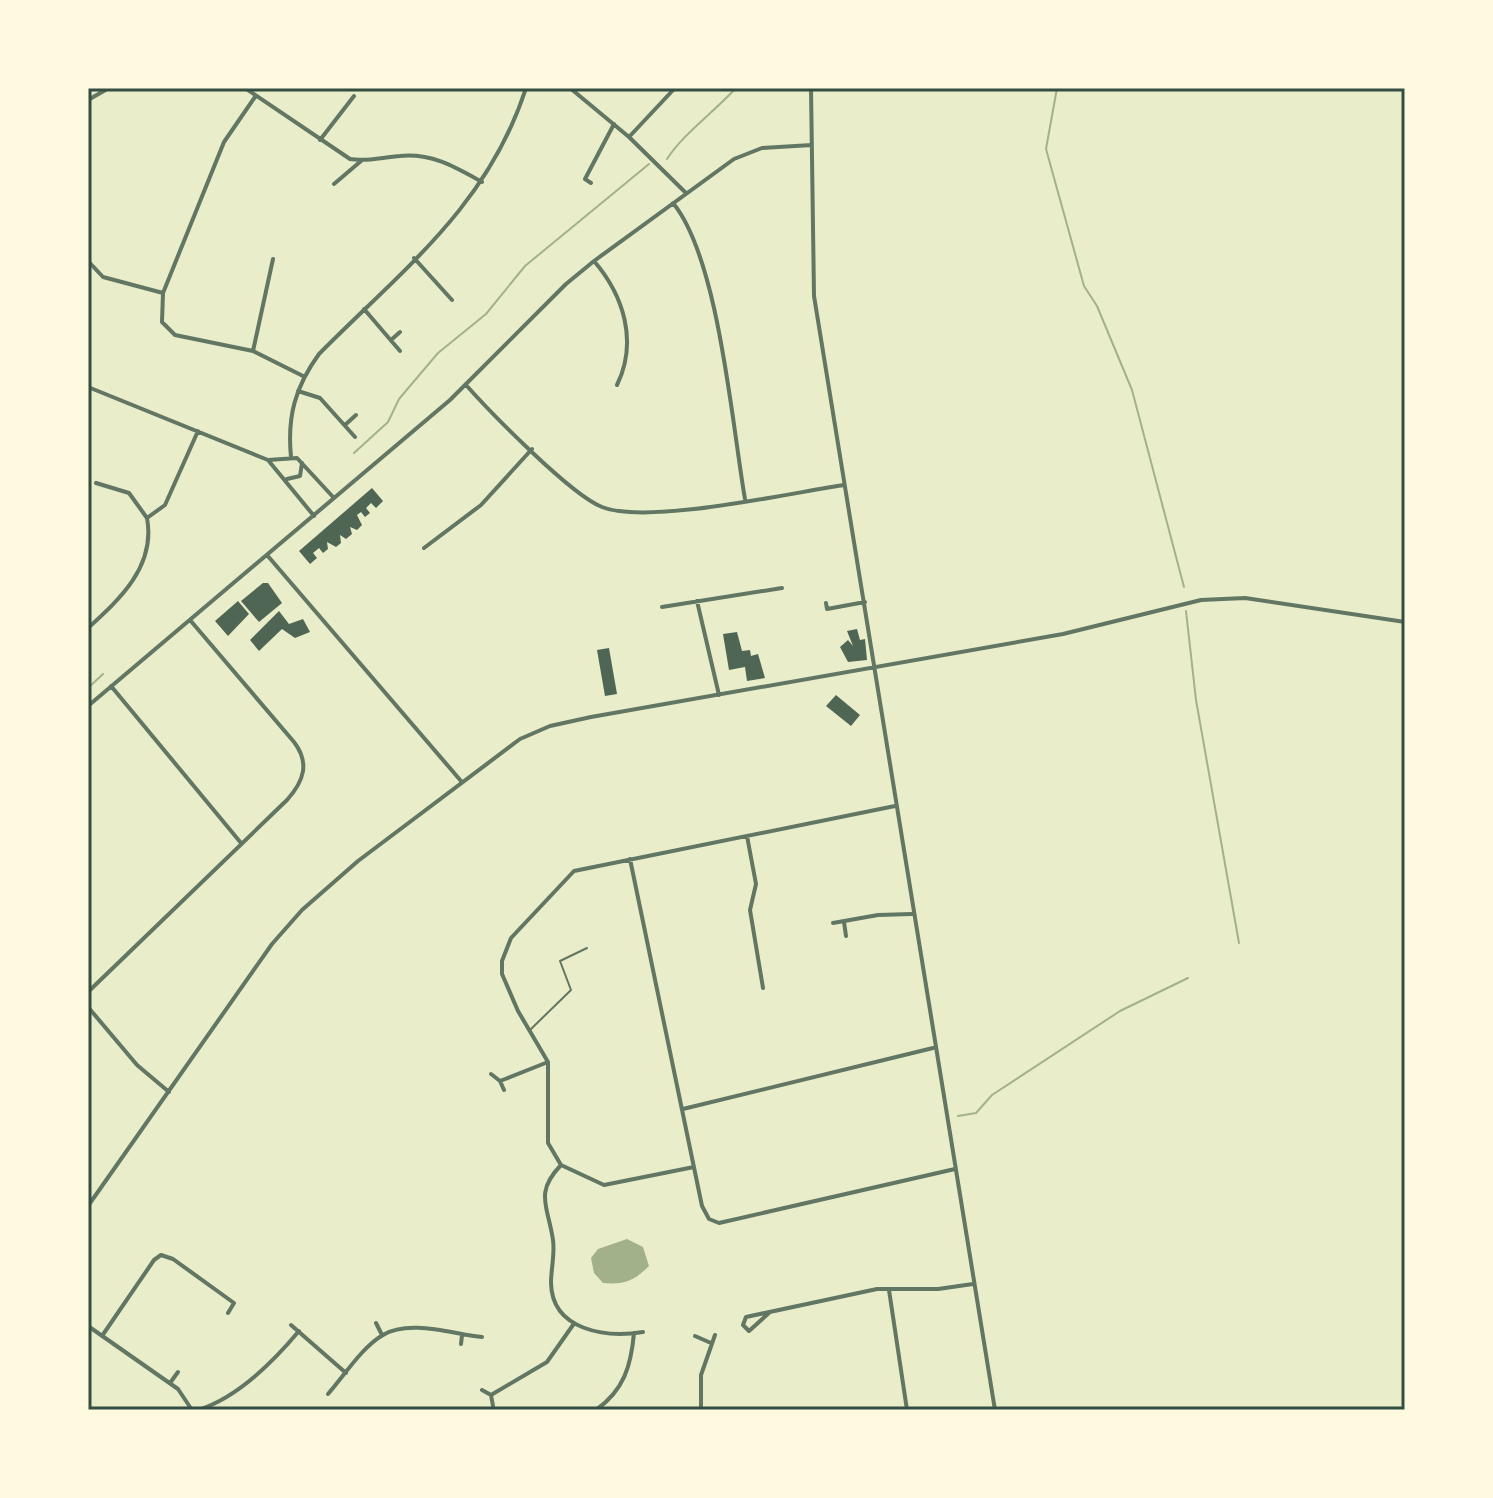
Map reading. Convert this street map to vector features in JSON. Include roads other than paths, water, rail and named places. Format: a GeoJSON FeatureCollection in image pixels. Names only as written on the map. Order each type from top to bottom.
{"type":"FeatureCollection","features":[{"type":"Feature","properties":{"kind":"street"},"geometry":{"type":"LineString","coordinates":[[88,100],[109,88]]}},
{"type":"Feature","properties":{"kind":"street"},"geometry":{"type":"LineString","coordinates":[[245,88],[350,159],[361,161],[421,155],[439,159],[483,182]]}},
{"type":"Feature","properties":{"kind":"street"},"geometry":{"type":"LineString","coordinates":[[289,458],[288,424],[303,376],[460,212],[483,182],[516,118],[526,88]]}},
{"type":"Feature","properties":{"kind":"street"},"geometry":{"type":"LineString","coordinates":[[570,88],[629,137],[686,193]]}},
{"type":"Feature","properties":{"kind":"street"},"geometry":{"type":"LineString","coordinates":[[629,137],[675,88]]}},
{"type":"Feature","properties":{"kind":"street"},"geometry":{"type":"LineString","coordinates":[[811,88],[814,296],[995,1410]]}},
{"type":"Feature","properties":{"kind":"street"},"geometry":{"type":"LineString","coordinates":[[320,140],[354,96]]}},
{"type":"Feature","properties":{"kind":"street"},"geometry":{"type":"LineString","coordinates":[[255,97],[224,142],[163,293],[162,322],[175,335],[253,351],[303,376]]}},
{"type":"Feature","properties":{"kind":"street"},"geometry":{"type":"LineString","coordinates":[[591,183],[585,179],[614,124]]}},
{"type":"Feature","properties":{"kind":"street"},"geometry":{"type":"LineString","coordinates":[[88,706],[466,385],[566,284],[594,261],[746,153],[762,148],[812,145]]}},
{"type":"Feature","properties":{"kind":"street"},"geometry":{"type":"LineString","coordinates":[[334,184],[361,161]]}},
{"type":"Feature","properties":{"kind":"street"},"geometry":{"type":"LineString","coordinates":[[673,203],[691,235],[708,283],[745,499]]}},
{"type":"Feature","properties":{"kind":"street"},"geometry":{"type":"LineString","coordinates":[[414,258],[452,300]]}},
{"type":"Feature","properties":{"kind":"street"},"geometry":{"type":"LineString","coordinates":[[253,351],[273,259]]}},
{"type":"Feature","properties":{"kind":"street"},"geometry":{"type":"LineString","coordinates":[[88,261],[103,277],[163,293]]}},
{"type":"Feature","properties":{"kind":"street"},"geometry":{"type":"LineString","coordinates":[[594,261],[616,289],[622,306],[628,363],[617,385]]}},
{"type":"Feature","properties":{"kind":"street"},"geometry":{"type":"LineString","coordinates":[[364,309],[400,351]]}},
{"type":"Feature","properties":{"kind":"street"},"geometry":{"type":"LineString","coordinates":[[391,340],[400,332]]}},
{"type":"Feature","properties":{"kind":"street"},"geometry":{"type":"LineString","coordinates":[[466,385],[584,497],[619,512],[676,510],[844,485]]}},
{"type":"Feature","properties":{"kind":"street"},"geometry":{"type":"LineString","coordinates":[[88,387],[268,460],[314,516]]}},
{"type":"Feature","properties":{"kind":"street"},"geometry":{"type":"LineString","coordinates":[[298,391],[320,398],[355,437]]}},
{"type":"Feature","properties":{"kind":"street"},"geometry":{"type":"LineString","coordinates":[[345,425],[356,415]]}},
{"type":"Feature","properties":{"kind":"street"},"geometry":{"type":"LineString","coordinates":[[147,518],[165,505],[198,431]]}},
{"type":"Feature","properties":{"kind":"street"},"geometry":{"type":"LineString","coordinates":[[424,548],[481,505],[532,449]]}},
{"type":"Feature","properties":{"kind":"street"},"geometry":{"type":"LineString","coordinates":[[268,460],[289,458],[300,461],[334,498]]}},
{"type":"Feature","properties":{"kind":"street"},"geometry":{"type":"LineString","coordinates":[[283,476],[281,464],[289,458]]}},
{"type":"Feature","properties":{"kind":"street"},"geometry":{"type":"LineString","coordinates":[[283,476],[293,480],[300,476],[300,461]]}},
{"type":"Feature","properties":{"kind":"street"},"geometry":{"type":"LineString","coordinates":[[88,628],[136,579],[149,530],[147,518],[129,493],[96,483]]}},
{"type":"Feature","properties":{"kind":"street"},"geometry":{"type":"LineString","coordinates":[[267,555],[461,781]]}},
{"type":"Feature","properties":{"kind":"street"},"geometry":{"type":"LineString","coordinates":[[662,607],[782,588]]}},
{"type":"Feature","properties":{"kind":"street"},"geometry":{"type":"LineString","coordinates":[[88,1206],[286,927],[358,861],[520,739],[550,726],[1063,634],[1178,604],[1223,597],[1405,622]]}},
{"type":"Feature","properties":{"kind":"street"},"geometry":{"type":"LineString","coordinates":[[697,601],[719,695]]}},
{"type":"Feature","properties":{"kind":"street"},"geometry":{"type":"LineString","coordinates":[[826,603],[827,609],[865,602]]}},
{"type":"Feature","properties":{"kind":"street"},"geometry":{"type":"LineString","coordinates":[[88,992],[295,792],[304,773],[303,760],[294,742],[190,620]]}},
{"type":"Feature","properties":{"kind":"street"},"geometry":{"type":"LineString","coordinates":[[111,686],[241,843]]}},
{"type":"Feature","properties":{"kind":"street"},"geometry":{"type":"LineString","coordinates":[[694,1167],[604,1185],[561,1165],[548,1143],[548,1062],[510,997],[502,974],[502,961],[511,938],[574,871],[895,806]]}},
{"type":"Feature","properties":{"kind":"street"},"geometry":{"type":"LineString","coordinates":[[747,836],[756,884],[750,910],[763,988]]}},
{"type":"Feature","properties":{"kind":"street"},"geometry":{"type":"LineString","coordinates":[[630,859],[705,1214],[719,1223],[955,1169]]}},
{"type":"Feature","properties":{"kind":"street"},"geometry":{"type":"LineString","coordinates":[[833,923],[878,915],[912,914]]}},
{"type":"Feature","properties":{"kind":"street"},"geometry":{"type":"LineString","coordinates":[[844,921],[846,936]]}},
{"type":"Feature","properties":{"kind":"street"},"geometry":{"type":"LineString","coordinates":[[754,980],[761,979]]}},
{"type":"Feature","properties":{"kind":"street"},"geometry":{"type":"LineString","coordinates":[[88,1007],[137,1065],[169,1092]]}},
{"type":"Feature","properties":{"kind":"street"},"geometry":{"type":"LineString","coordinates":[[683,1109],[934,1048]]}},
{"type":"Feature","properties":{"kind":"street"},"geometry":{"type":"LineString","coordinates":[[500,1081],[548,1062]]}},
{"type":"Feature","properties":{"kind":"street"},"geometry":{"type":"LineString","coordinates":[[491,1074],[500,1081],[504,1090]]}},
{"type":"Feature","properties":{"kind":"street"},"geometry":{"type":"LineString","coordinates":[[561,1165],[549,1178],[543,1192],[553,1242],[554,1298],[573,1325],[601,1332],[643,1332]]}},
{"type":"Feature","properties":{"kind":"street"},"geometry":{"type":"LineString","coordinates":[[102,1336],[154,1260],[161,1255],[173,1259],[234,1303],[228,1313]]}},
{"type":"Feature","properties":{"kind":"street"},"geometry":{"type":"LineString","coordinates":[[770,1312],[753,1330],[743,1325],[746,1317],[843,1295],[973,1284]]}},
{"type":"Feature","properties":{"kind":"street"},"geometry":{"type":"LineString","coordinates":[[889,1289],[907,1410]]}},
{"type":"Feature","properties":{"kind":"street"},"geometry":{"type":"LineString","coordinates":[[376,1323],[382,1335]]}},
{"type":"Feature","properties":{"kind":"street"},"geometry":{"type":"LineString","coordinates":[[291,1325],[346,1373]]}},
{"type":"Feature","properties":{"kind":"street"},"geometry":{"type":"LineString","coordinates":[[491,1395],[547,1362],[573,1325]]}},
{"type":"Feature","properties":{"kind":"street"},"geometry":{"type":"LineString","coordinates":[[88,1326],[170,1383],[195,1410],[225,1401],[239,1385],[272,1363],[299,1331]]}},
{"type":"Feature","properties":{"kind":"street"},"geometry":{"type":"LineString","coordinates":[[328,1394],[382,1335],[411,1328],[482,1337]]}},
{"type":"Feature","properties":{"kind":"street"},"geometry":{"type":"LineString","coordinates":[[596,1410],[605,1408],[627,1375],[634,1333]]}},
{"type":"Feature","properties":{"kind":"street"},"geometry":{"type":"LineString","coordinates":[[461,1344],[462,1335]]}},
{"type":"Feature","properties":{"kind":"street"},"geometry":{"type":"LineString","coordinates":[[701,1410],[701,1375],[715,1335]]}},
{"type":"Feature","properties":{"kind":"street"},"geometry":{"type":"LineString","coordinates":[[695,1336],[711,1343]]}},
{"type":"Feature","properties":{"kind":"street"},"geometry":{"type":"LineString","coordinates":[[170,1383],[178,1372]]}},
{"type":"Feature","properties":{"kind":"street"},"geometry":{"type":"LineString","coordinates":[[482,1390],[491,1395]]}},
{"type":"Feature","properties":{"kind":"street"},"geometry":{"type":"LineString","coordinates":[[491,1395],[493,1406]]}},
{"type":"Feature","properties":{"kind":"lane"},"geometry":{"type":"LineString","coordinates":[[530,1029],[571,990],[560,961],[587,948]]}},
{"type":"Feature","properties":{"kind":"waterway"},"geometry":{"type":"LineString","coordinates":[[667,159],[681,141],[736,88]]}},
{"type":"Feature","properties":{"kind":"waterway"},"geometry":{"type":"LineString","coordinates":[[1057,88],[1046,149],[1084,286],[1097,306],[1132,390],[1184,587]]}},
{"type":"Feature","properties":{"kind":"waterway"},"geometry":{"type":"LineString","coordinates":[[354,453],[388,422],[399,399],[438,353],[486,314],[525,266],[649,164]]}},
{"type":"Feature","properties":{"kind":"waterway"},"geometry":{"type":"LineString","coordinates":[[1186,611],[1196,700],[1239,943]]}},
{"type":"Feature","properties":{"kind":"waterway"},"geometry":{"type":"LineString","coordinates":[[88,688],[103,674]]}},
{"type":"Feature","properties":{"kind":"waterway"},"geometry":{"type":"LineString","coordinates":[[958,1116],[976,1113],[992,1095],[1120,1011],[1188,978]]}}]}
